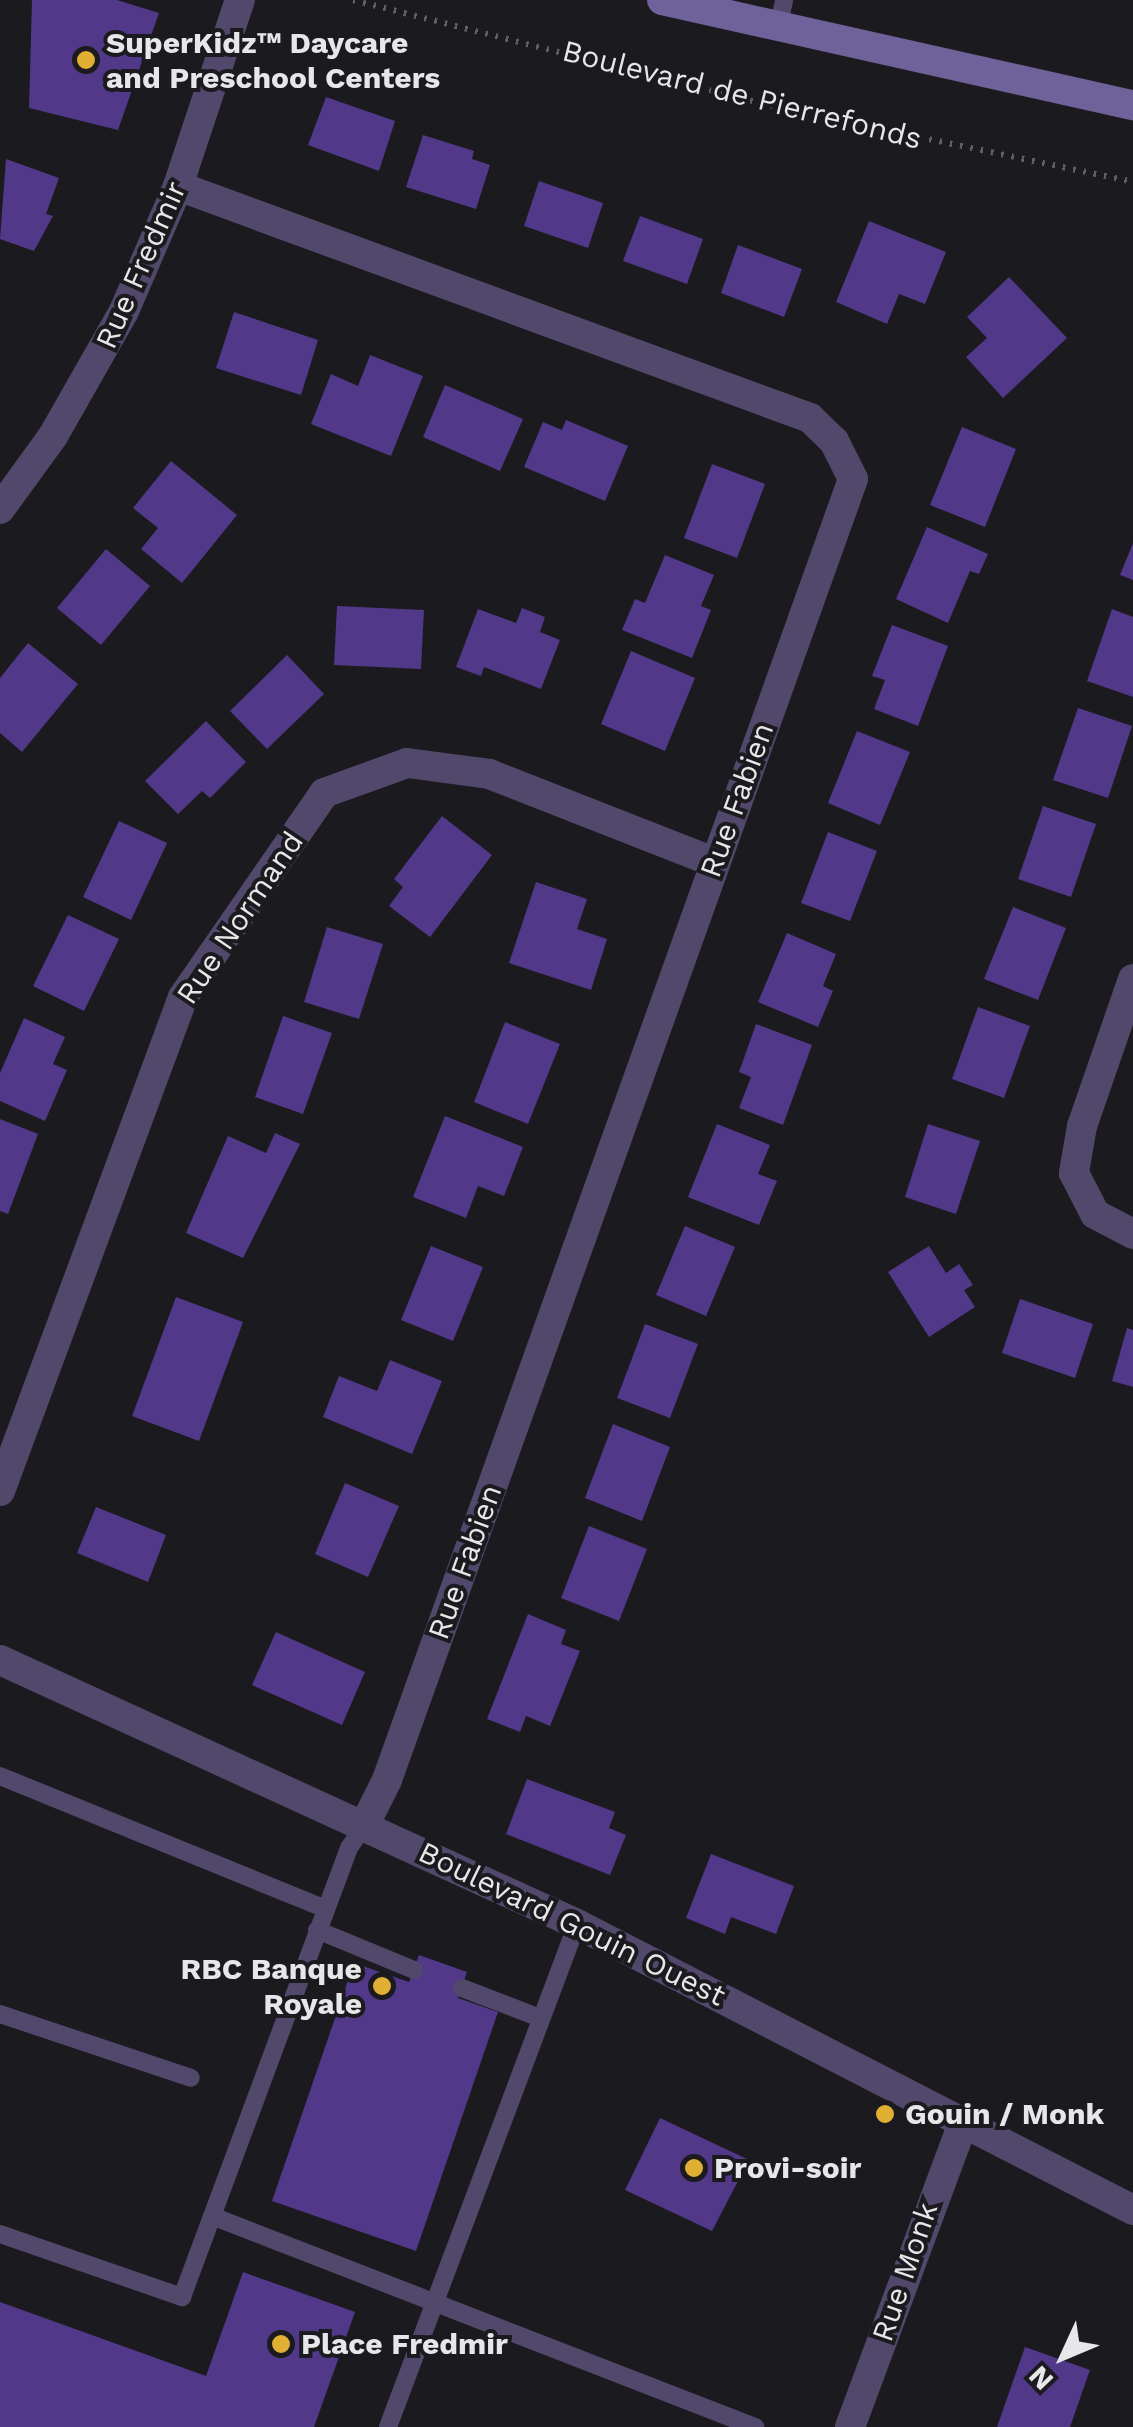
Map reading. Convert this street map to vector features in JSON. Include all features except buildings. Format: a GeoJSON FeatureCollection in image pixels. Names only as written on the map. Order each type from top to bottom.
{"type":"FeatureCollection","features":[{"type":"Feature","properties":{"kind":"main road"},"geometry":{"type":"LineString","coordinates":[[662,0],[781,14],[1133,105]]}},
{"type":"Feature","properties":{"kind":"street","name":"Rue Fredmir"},"geometry":{"type":"LineString","coordinates":[[0,509],[110,341],[178,186],[240,0]]}},
{"type":"Feature","properties":{"kind":"street","name":"Rue Fabien"},"geometry":{"type":"LineString","coordinates":[[178,186],[810,418],[834,441],[853,479],[387,1780],[365,1824]]}},
{"type":"Feature","properties":{"kind":"street","name":"Rue Normand"},"geometry":{"type":"LineString","coordinates":[[0,1490],[183,996],[324,793],[407,763],[489,774],[714,862]]}},
{"type":"Feature","properties":{"kind":"street"},"geometry":{"type":"LineString","coordinates":[[1133,979],[1082,1126],[1074,1173],[1094,1214],[1133,1234]]}},
{"type":"Feature","properties":{"kind":"street","name":"Boulevard Gouin Ouest"},"geometry":{"type":"LineString","coordinates":[[0,1660],[577,1924],[1133,2210]]}},
{"type":"Feature","properties":{"kind":"street","name":"Rue Monk"},"geometry":{"type":"LineString","coordinates":[[850,2427],[964,2120]]}},
{"type":"Feature","properties":{"kind":"lane"},"geometry":{"type":"LineString","coordinates":[[0,1776],[326,1910]]}},
{"type":"Feature","properties":{"kind":"lane"},"geometry":{"type":"LineString","coordinates":[[0,2234],[182,2297],[348,1848],[365,1824]]}},
{"type":"Feature","properties":{"kind":"lane"},"geometry":{"type":"LineString","coordinates":[[388,2427],[577,1924]]}},
{"type":"Feature","properties":{"kind":"lane"},"geometry":{"type":"LineString","coordinates":[[318,1930],[414,1970]]}},
{"type":"Feature","properties":{"kind":"lane"},"geometry":{"type":"LineString","coordinates":[[462,1988],[540,2018]]}},
{"type":"Feature","properties":{"kind":"lane"},"geometry":{"type":"LineString","coordinates":[[0,2014],[191,2078]]}},
{"type":"Feature","properties":{"kind":"lane"},"geometry":{"type":"LineString","coordinates":[[212,2216],[755,2427]]}},
{"type":"Feature","properties":{"kind":"path","name":"Boulevard de Pierrefonds"},"geometry":{"type":"LineString","coordinates":[[354,0],[776,107],[1133,182]]}},
{"type":"Feature","properties":{"kind":"place","name":"SuperKidz™ Daycare and Preschool Centers"},"geometry":{"type":"Point","coordinates":[86,60]}},
{"type":"Feature","properties":{"kind":"place","name":"RBC Banque Royale"},"geometry":{"type":"Point","coordinates":[382,1986]}},
{"type":"Feature","properties":{"kind":"place","name":"Gouin / Monk"},"geometry":{"type":"Point","coordinates":[885,2114]}},
{"type":"Feature","properties":{"kind":"place","name":"Provi-soir"},"geometry":{"type":"Point","coordinates":[694,2168]}},
{"type":"Feature","properties":{"kind":"place","name":"Place Fredmir"},"geometry":{"type":"Point","coordinates":[281,2344]}}]}
